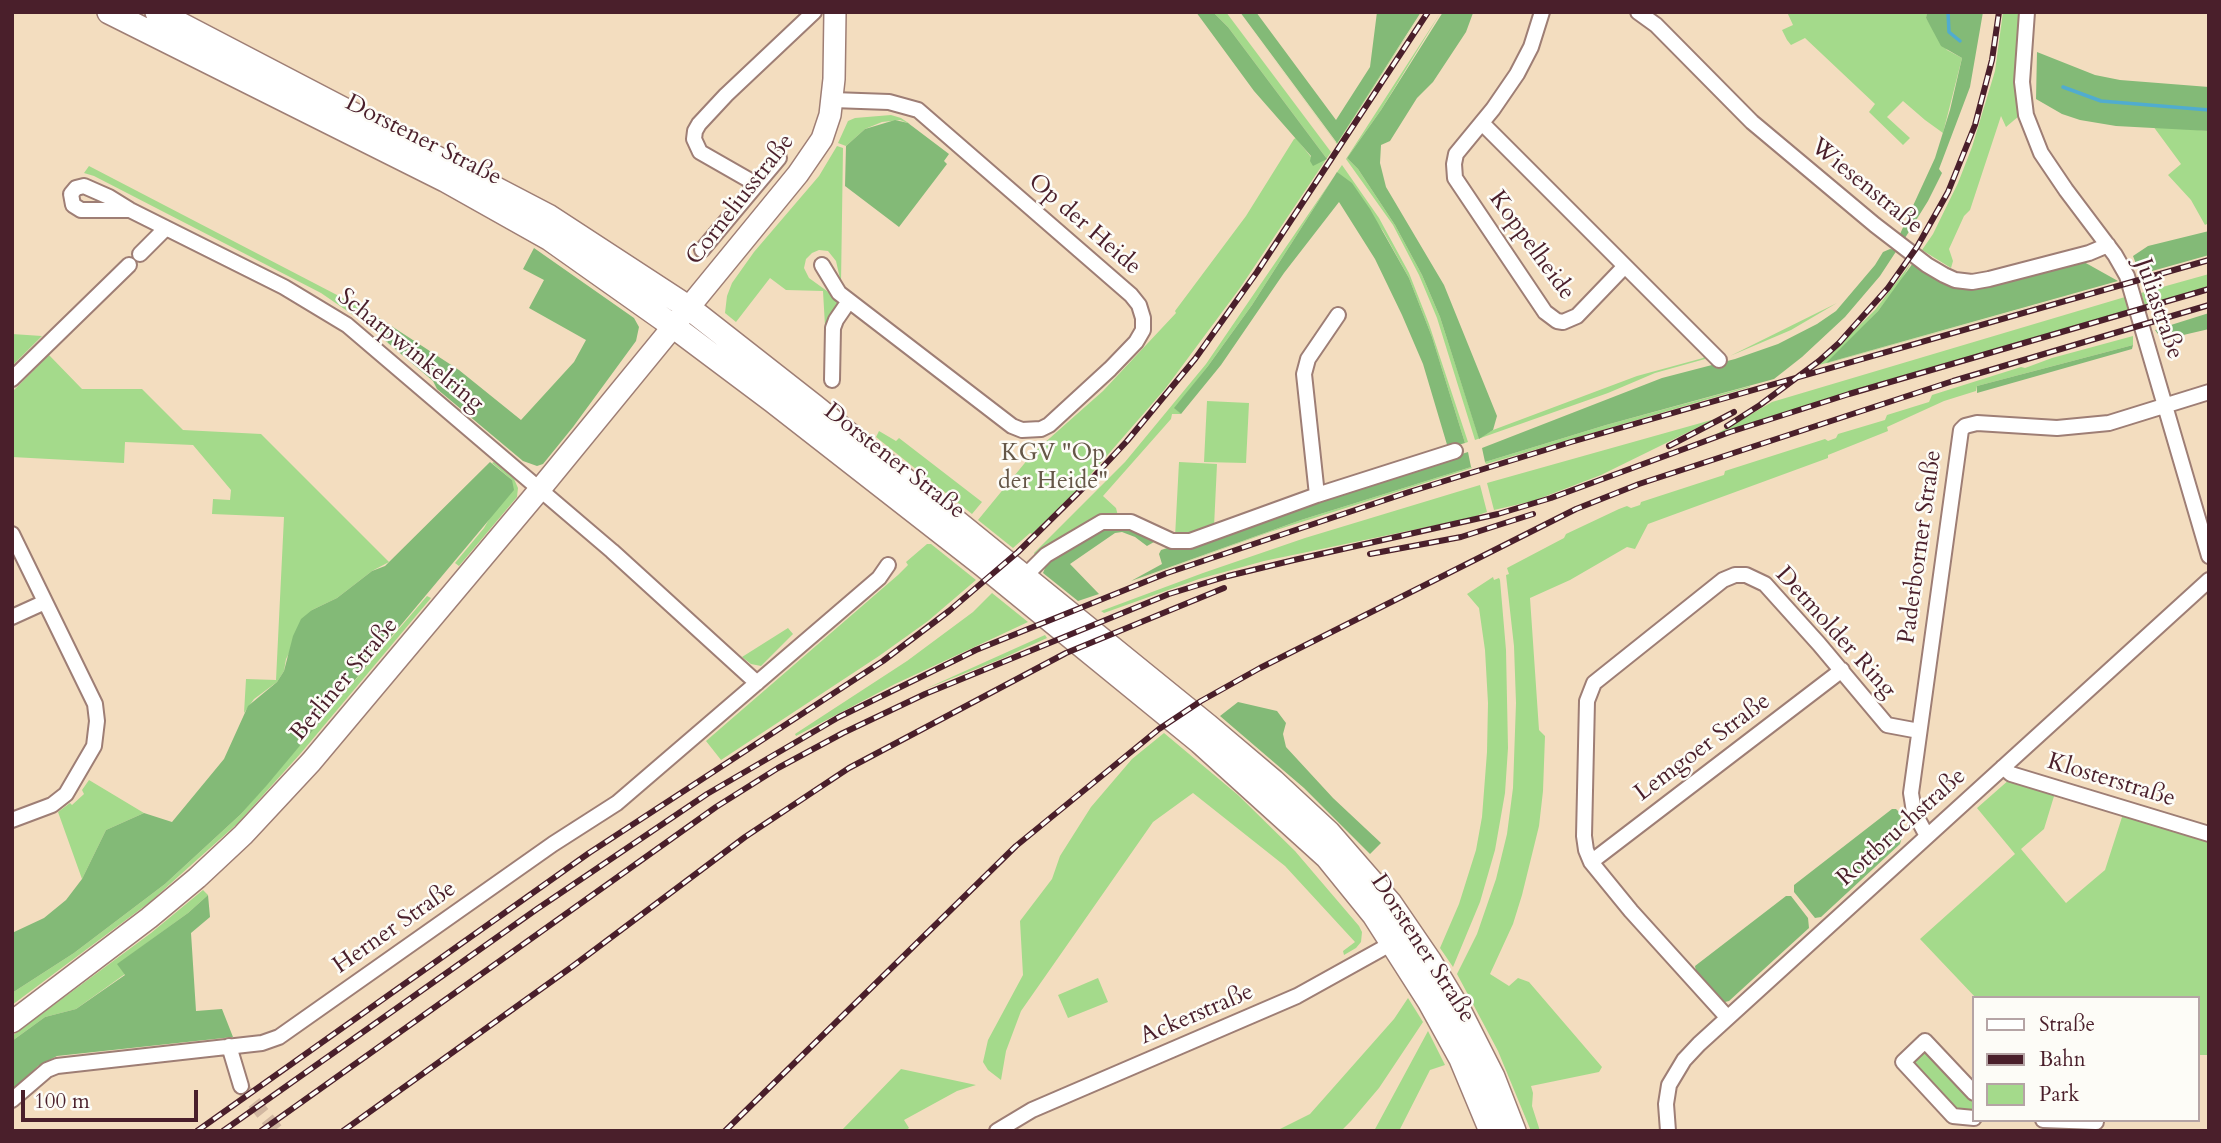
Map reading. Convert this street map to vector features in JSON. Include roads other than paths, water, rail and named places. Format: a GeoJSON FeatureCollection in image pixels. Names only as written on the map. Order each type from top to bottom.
{"type":"FeatureCollection","features":[{"type":"Feature","properties":{"kind":"main road","name":"Dorstener Straße"},"geometry":{"type":"LineString","coordinates":[[109,12],[489,204],[550,239],[673,326],[897,496],[1231,769],[1326,857],[1374,915],[1401,937],[1447,988],[1493,1077],[1514,1131]]}},
{"type":"Feature","properties":{"kind":"main road","name":"Dorstener Straße"},"geometry":{"type":"LineString","coordinates":[[157,12],[548,216],[688,308],[1273,781],[1329,833],[1390,903],[1401,937],[1434,1011],[1466,1071],[1491,1131]]}},
{"type":"Feature","properties":{"kind":"main road","name":"Corneliusstraße"},"geometry":{"type":"LineString","coordinates":[[673,326],[809,159],[826,127],[832,100],[835,12]]}},
{"type":"Feature","properties":{"kind":"main road","name":"Berliner Straße"},"geometry":{"type":"LineString","coordinates":[[12,1023],[149,918],[243,835],[311,762],[673,326]]}},
{"type":"Feature","properties":{"kind":"street","name":"Corneliusstraße"},"geometry":{"type":"LineString","coordinates":[[756,184],[700,152],[696,147],[695,131],[726,95],[814,12]]}},
{"type":"Feature","properties":{"kind":"street","name":"Koppelheide"},"geometry":{"type":"LineString","coordinates":[[1542,12],[1531,47],[1517,74],[1457,154],[1454,164],[1455,177],[1545,312],[1557,321],[1570,320],[1625,266]]}},
{"type":"Feature","properties":{"kind":"street","name":"Juliastraße"},"geometry":{"type":"LineString","coordinates":[[2027,12],[2022,82],[2026,115],[2041,153],[2108,245],[2127,276],[2209,556]]}},
{"type":"Feature","properties":{"kind":"street","name":"Wiesenstraße"},"geometry":{"type":"LineString","coordinates":[[1643,13],[1752,122],[1882,231],[1944,275],[1955,280],[1972,282],[1989,279],[2089,253],[2108,245]]}},
{"type":"Feature","properties":{"kind":"street","name":"Op der Heide"},"geometry":{"type":"LineString","coordinates":[[822,265],[839,293],[1012,426],[1022,430],[1041,429],[1049,425],[1110,369],[1136,342],[1143,330],[1139,305],[1131,295],[918,110],[889,102],[832,100]]}},
{"type":"Feature","properties":{"kind":"street","name":"Koppelheide"},"geometry":{"type":"LineString","coordinates":[[1482,123],[1719,360]]}},
{"type":"Feature","properties":{"kind":"street","name":"Corneliusstraße"},"geometry":{"type":"LineString","coordinates":[[702,250],[779,158]]}},
{"type":"Feature","properties":{"kind":"street","name":"Scharpwinkelring"},"geometry":{"type":"LineString","coordinates":[[130,210],[284,287],[340,320],[541,488]]}},
{"type":"Feature","properties":{"kind":"street"},"geometry":{"type":"LineString","coordinates":[[140,254],[166,228]]}},
{"type":"Feature","properties":{"kind":"street"},"geometry":{"type":"LineString","coordinates":[[12,379],[129,265]]}},
{"type":"Feature","properties":{"kind":"street"},"geometry":{"type":"LineString","coordinates":[[832,380],[833,328],[849,301]]}},
{"type":"Feature","properties":{"kind":"street"},"geometry":{"type":"LineString","coordinates":[[1317,495],[1304,374],[1308,359],[1338,315]]}},
{"type":"Feature","properties":{"kind":"street","name":"Paderborner Straße"},"geometry":{"type":"LineString","coordinates":[[1927,836],[1918,823],[1911,800],[1961,430],[1977,423],[2033,428],[2084,426],[2127,419],[2209,392]]}},
{"type":"Feature","properties":{"kind":"street"},"geometry":{"type":"LineString","coordinates":[[1024,577],[1046,555],[1102,522],[1131,522],[1172,541],[1184,542],[1317,495],[1455,451]]}},
{"type":"Feature","properties":{"kind":"street"},"geometry":{"type":"LineString","coordinates":[[541,488],[757,684]]}},
{"type":"Feature","properties":{"kind":"street"},"geometry":{"type":"LineString","coordinates":[[12,534],[95,704],[96,734],[94,746],[66,794],[52,805],[12,820]]}},
{"type":"Feature","properties":{"kind":"street","name":"Herner Straße"},"geometry":{"type":"LineString","coordinates":[[12,1100],[47,1070],[57,1066],[262,1043],[279,1037],[553,844],[617,803],[879,578],[888,565]]}},
{"type":"Feature","properties":{"kind":"street","name":"Detmolder Ring"},"geometry":{"type":"LineString","coordinates":[[1727,1017],[1636,917],[1591,862],[1584,836],[1587,701],[1594,683],[1723,580],[1735,575],[1746,575],[1765,584],[1887,725],[1919,731]]}},
{"type":"Feature","properties":{"kind":"street","name":"Rottbruchstraße"},"geometry":{"type":"LineString","coordinates":[[1668,1131],[1665,1104],[1672,1076],[1684,1060],[1727,1017],[2209,580]]}},
{"type":"Feature","properties":{"kind":"street"},"geometry":{"type":"LineString","coordinates":[[12,617],[46,602]]}},
{"type":"Feature","properties":{"kind":"street","name":"Lemgoer Straße"},"geometry":{"type":"LineString","coordinates":[[1591,862],[1842,670]]}},
{"type":"Feature","properties":{"kind":"street","name":"Klosterstraße"},"geometry":{"type":"LineString","coordinates":[[2003,767],[2011,774],[2209,834]]}},
{"type":"Feature","properties":{"kind":"street","name":"Ackerstraße"},"geometry":{"type":"LineString","coordinates":[[997,1131],[1032,1110],[1297,996],[1401,937]]}},
{"type":"Feature","properties":{"kind":"street"},"geometry":{"type":"LineString","coordinates":[[1972,1091],[1925,1041],[1903,1062],[1953,1116],[1972,1118]]}},
{"type":"Feature","properties":{"kind":"street"},"geometry":{"type":"LineString","coordinates":[[229,1046],[241,1086]]}},
{"type":"Feature","properties":{"kind":"street"},"geometry":{"type":"LineString","coordinates":[[2070,1122],[2096,1124]]}},
{"type":"Feature","properties":{"kind":"waterway"},"geometry":{"type":"LineString","coordinates":[[1948,12],[1949,32],[1960,41]]}},
{"type":"Feature","properties":{"kind":"waterway"},"geometry":{"type":"LineString","coordinates":[[2063,87],[2101,101],[2209,110]]}},
{"type":"Feature","properties":{"kind":"tunnel"},"geometry":{"type":"LineString","coordinates":[[241,1086],[277,1131]]}},
{"type":"Feature","properties":{"kind":"railway"},"geometry":{"type":"LineString","coordinates":[[197,1131],[589,853],[883,661],[949,611],[1018,552],[1127,441],[1195,359],[1257,272],[1428,12]]}},
{"type":"Feature","properties":{"kind":"railway"},"geometry":{"type":"LineString","coordinates":[[1727,426],[1760,405],[1839,343],[1888,288],[1917,247],[1948,192],[1975,125],[1992,60],[1999,12]]}},
{"type":"Feature","properties":{"kind":"railway"},"geometry":{"type":"LineString","coordinates":[[223,1131],[537,909],[707,794],[839,717],[976,650],[1167,573],[1409,492],[1571,442],[2209,260]]}},
{"type":"Feature","properties":{"kind":"railway"},"geometry":{"type":"LineString","coordinates":[[261,1131],[716,807],[778,768],[925,694],[1169,594],[1228,576],[1498,514],[1551,498],[1730,432],[1849,394],[2209,289]]}},
{"type":"Feature","properties":{"kind":"railway"},"geometry":{"type":"LineString","coordinates":[[725,1131],[1016,846],[1159,729],[1201,701],[1260,668],[1576,509],[1639,484],[1953,381],[2209,305]]}},
{"type":"Feature","properties":{"kind":"railway"},"geometry":{"type":"LineString","coordinates":[[1669,446],[1734,412]]}},
{"type":"Feature","properties":{"kind":"railway"},"geometry":{"type":"LineString","coordinates":[[1370,554],[1461,537],[1533,514]]}},
{"type":"Feature","properties":{"kind":"railway"},"geometry":{"type":"LineString","coordinates":[[343,1131],[573,966],[745,837],[849,768],[1066,653],[1224,588]]}},
{"type":"Feature","properties":{"kind":"park label","name":"KGV \"Op der Heide\""},"geometry":{"type":"Point","coordinates":[1053,468]}}]}
